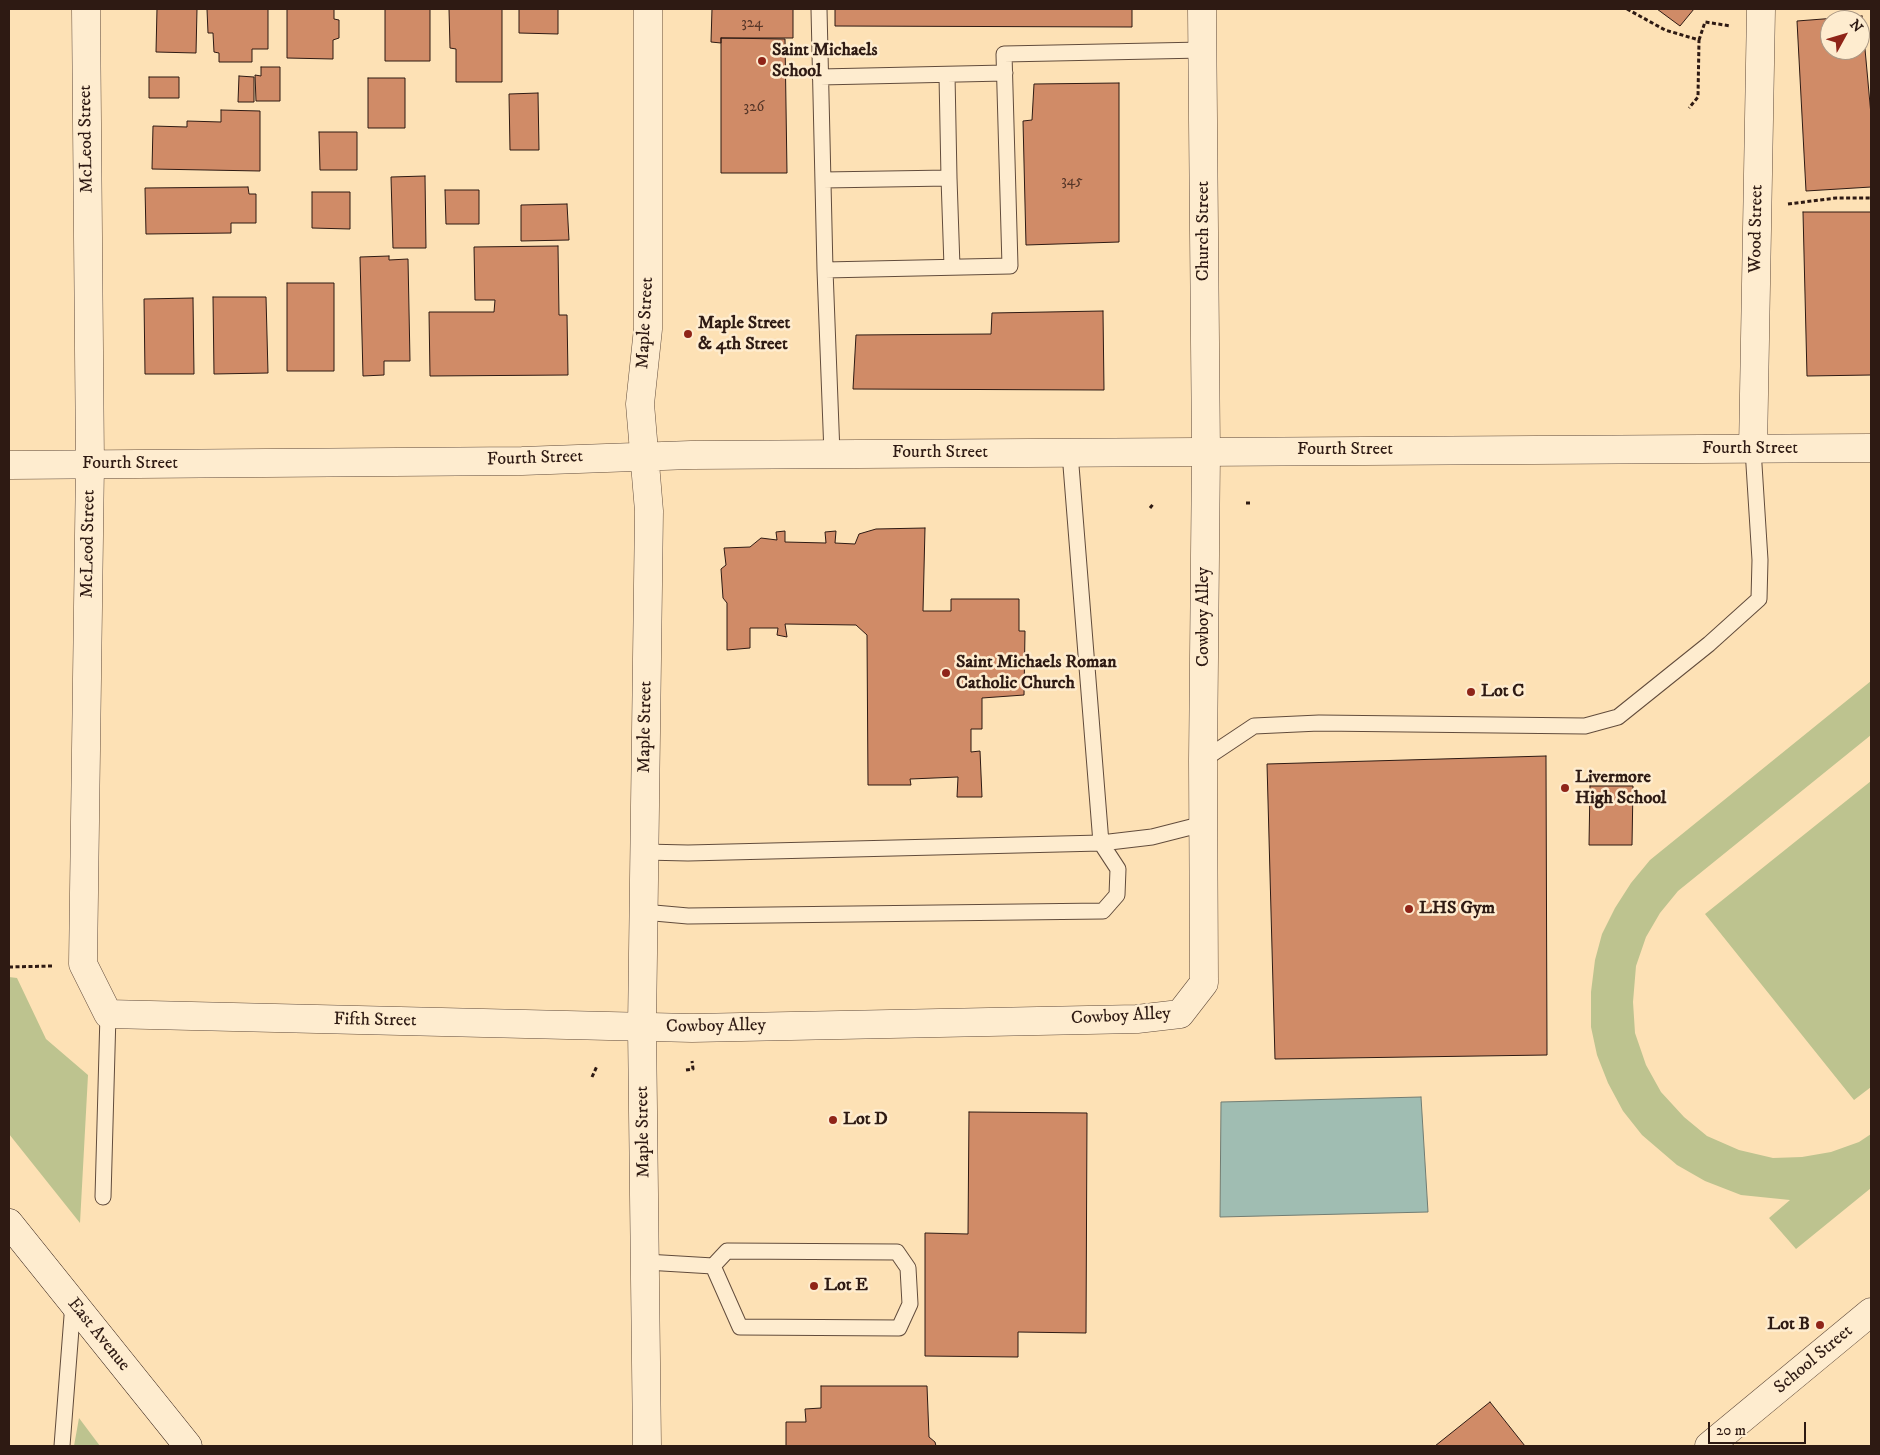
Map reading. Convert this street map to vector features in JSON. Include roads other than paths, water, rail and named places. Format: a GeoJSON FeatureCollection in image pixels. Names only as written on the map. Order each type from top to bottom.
{"type":"FeatureCollection","features":[{"type":"Feature","properties":{"kind":"street","name":"McLeod Street"},"geometry":{"type":"LineString","coordinates":[[86,9],[90,464],[83,964],[108,1014]]}},
{"type":"Feature","properties":{"kind":"street","name":"Maple Street"},"geometry":{"type":"LineString","coordinates":[[647,1446],[642,1027],[648,511],[640,404],[648,329],[648,9]]}},
{"type":"Feature","properties":{"kind":"street","name":"Church Street"},"geometry":{"type":"LineString","coordinates":[[1202,9],[1206,453]]}},
{"type":"Feature","properties":{"kind":"street","name":"Wood Street"},"geometry":{"type":"LineString","coordinates":[[1754,449],[1761,9]]}},
{"type":"Feature","properties":{"kind":"street","name":"Fourth Street"},"geometry":{"type":"LineString","coordinates":[[9,465],[522,461],[589,457],[691,455],[1871,448]]}},
{"type":"Feature","properties":{"kind":"street","name":"Cowboy Alley"},"geometry":{"type":"LineString","coordinates":[[642,1027],[1137,1019],[1180,1014],[1204,983],[1203,760],[1204,502],[1206,453]]}},
{"type":"Feature","properties":{"kind":"street","name":"Fifth Street"},"geometry":{"type":"LineString","coordinates":[[108,1014],[642,1027]]}},
{"type":"Feature","properties":{"kind":"street","name":"East Avenue"},"geometry":{"type":"LineString","coordinates":[[9,1223],[188,1446]]}},
{"type":"Feature","properties":{"kind":"street","name":"School Street"},"geometry":{"type":"LineString","coordinates":[[1710,1446],[1737,1437],[1871,1312]]}},
{"type":"Feature","properties":{"kind":"lane"},"geometry":{"type":"LineString","coordinates":[[819,9],[825,270],[832,454]]}},
{"type":"Feature","properties":{"kind":"lane"},"geometry":{"type":"LineString","coordinates":[[825,270],[1010,266],[1004,54],[1203,50]]}},
{"type":"Feature","properties":{"kind":"lane"},"geometry":{"type":"LineString","coordinates":[[820,77],[1005,74]]}},
{"type":"Feature","properties":{"kind":"lane"},"geometry":{"type":"LineString","coordinates":[[947,75],[952,267]]}},
{"type":"Feature","properties":{"kind":"lane"},"geometry":{"type":"LineString","coordinates":[[823,180],[949,178]]}},
{"type":"Feature","properties":{"kind":"lane"},"geometry":{"type":"LineString","coordinates":[[1203,760],[1254,726],[1319,723],[1585,726],[1618,717],[1709,644],[1759,599],[1760,560],[1754,449]]}},
{"type":"Feature","properties":{"kind":"lane"},"geometry":{"type":"LineString","coordinates":[[643,912],[688,916],[1103,910],[1118,895],[1118,868],[1101,843],[1070,454]]}},
{"type":"Feature","properties":{"kind":"lane"},"geometry":{"type":"LineString","coordinates":[[644,852],[688,853],[1101,843],[1152,837],[1203,824]]}},
{"type":"Feature","properties":{"kind":"lane"},"geometry":{"type":"LineString","coordinates":[[103,1198],[108,1014]]}},
{"type":"Feature","properties":{"kind":"lane"},"geometry":{"type":"LineString","coordinates":[[646,1262],[713,1266],[728,1251],[897,1252],[908,1268],[910,1304],[899,1328],[740,1327],[713,1266]]}},
{"type":"Feature","properties":{"kind":"lane"},"geometry":{"type":"LineString","coordinates":[[62,1446],[73,1303]]}},
{"type":"Feature","properties":{"kind":"place","name":"Saint Michaels School"},"geometry":{"type":"Point","coordinates":[762,61]}},
{"type":"Feature","properties":{"kind":"place","name":"Maple Street & 4th Street"},"geometry":{"type":"Point","coordinates":[688,334]}},
{"type":"Feature","properties":{"kind":"place","name":"Saint Michaels Roman Catholic Church"},"geometry":{"type":"Point","coordinates":[946,673]}},
{"type":"Feature","properties":{"kind":"place","name":"Lot C"},"geometry":{"type":"Point","coordinates":[1471,692]}},
{"type":"Feature","properties":{"kind":"place","name":"Livermore High School"},"geometry":{"type":"Point","coordinates":[1565,788]}},
{"type":"Feature","properties":{"kind":"place","name":"LHS Gym"},"geometry":{"type":"Point","coordinates":[1409,909]}},
{"type":"Feature","properties":{"kind":"place","name":"Lot D"},"geometry":{"type":"Point","coordinates":[833,1120]}},
{"type":"Feature","properties":{"kind":"place","name":"Lot E"},"geometry":{"type":"Point","coordinates":[814,1286]}},
{"type":"Feature","properties":{"kind":"place","name":"Lot B"},"geometry":{"type":"Point","coordinates":[1820,1325]}}]}
